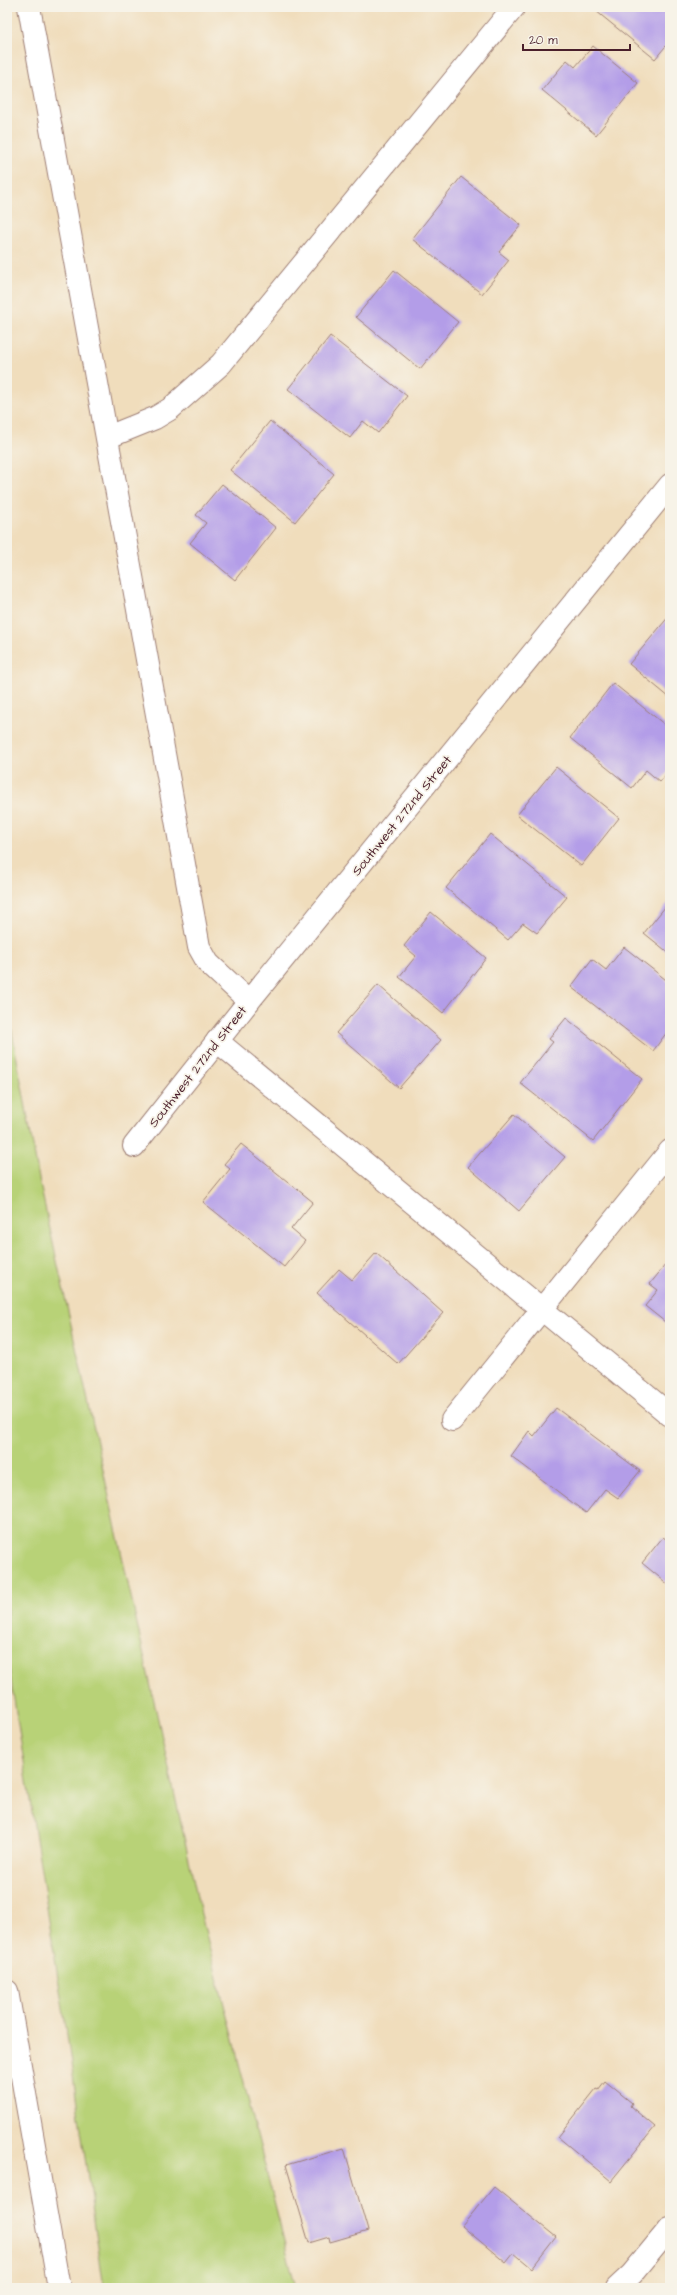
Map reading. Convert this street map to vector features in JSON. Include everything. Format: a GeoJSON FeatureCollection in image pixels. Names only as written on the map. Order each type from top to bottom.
{"type":"FeatureCollection","features":[{"type":"Feature","properties":{"kind":"main road"},"geometry":{"type":"LineString","coordinates":[[29,7],[108,437],[199,947],[208,963],[249,1000]]}},
{"type":"Feature","properties":{"kind":"main road"},"geometry":{"type":"LineString","coordinates":[[108,437],[155,418],[170,409],[221,364],[514,7]]}},
{"type":"Feature","properties":{"kind":"main road","name":"Southwest 272nd Street"},"geometry":{"type":"LineString","coordinates":[[134,1146],[249,1000],[670,485]]}},
{"type":"Feature","properties":{"kind":"main road"},"geometry":{"type":"LineString","coordinates":[[217,1041],[670,1415]]}},
{"type":"Feature","properties":{"kind":"main road"},"geometry":{"type":"LineString","coordinates":[[452,1420],[670,1151]]}},
{"type":"Feature","properties":{"kind":"main road"},"geometry":{"type":"LineString","coordinates":[[7,1991],[59,2288]]}},
{"type":"Feature","properties":{"kind":"main road"},"geometry":{"type":"LineString","coordinates":[[617,2288],[632,2274],[670,2228]]}},
{"type":"Feature","properties":{"kind":"green space"},"geometry":{"type":"Polygon","coordinates":[[[7,1005],[40,1184],[201,1914],[296,2288],[104,2288],[66,2028],[7,1655],[7,1005]]]}},
{"type":"Feature","properties":{"kind":"building"},"geometry":{"type":"Polygon","coordinates":[[[600,7],[670,7],[670,41],[655,59],[596,11],[600,7]]]}},
{"type":"Feature","properties":{"kind":"building"},"geometry":{"type":"Polygon","coordinates":[[[593,46],[638,83],[596,135],[542,90],[567,60],[575,67],[593,46]]]}},
{"type":"Feature","properties":{"kind":"building"},"geometry":{"type":"Polygon","coordinates":[[[461,177],[521,225],[499,252],[509,260],[482,294],[412,239],[461,177]]]}},
{"type":"Feature","properties":{"kind":"building"},"geometry":{"type":"Polygon","coordinates":[[[394,270],[458,322],[420,369],[356,317],[394,270]]]}},
{"type":"Feature","properties":{"kind":"building"},"geometry":{"type":"Polygon","coordinates":[[[330,336],[407,396],[378,433],[363,421],[350,438],[288,389],[330,336]]]}},
{"type":"Feature","properties":{"kind":"building"},"geometry":{"type":"Polygon","coordinates":[[[270,421],[334,474],[295,522],[230,470],[270,421]]]}},
{"type":"Feature","properties":{"kind":"building"},"geometry":{"type":"Polygon","coordinates":[[[222,484],[276,528],[235,580],[190,543],[206,523],[196,515],[222,484]]]}},
{"type":"Feature","properties":{"kind":"building"},"geometry":{"type":"Polygon","coordinates":[[[670,615],[670,698],[629,664],[670,615]]]}},
{"type":"Feature","properties":{"kind":"building"},"geometry":{"type":"Polygon","coordinates":[[[613,683],[670,729],[670,769],[660,782],[646,770],[632,788],[570,738],[613,683]]]}},
{"type":"Feature","properties":{"kind":"building"},"geometry":{"type":"Polygon","coordinates":[[[556,767],[619,818],[581,866],[517,815],[556,767]]]}},
{"type":"Feature","properties":{"kind":"building"},"geometry":{"type":"Polygon","coordinates":[[[490,834],[567,897],[537,933],[523,923],[508,940],[446,888],[490,834]]]}},
{"type":"Feature","properties":{"kind":"building"},"geometry":{"type":"Polygon","coordinates":[[[670,901],[670,954],[644,933],[670,901]]]}},
{"type":"Feature","properties":{"kind":"building"},"geometry":{"type":"Polygon","coordinates":[[[431,912],[486,958],[443,1013],[399,977],[416,956],[404,946],[431,912]]]}},
{"type":"Feature","properties":{"kind":"building"},"geometry":{"type":"Polygon","coordinates":[[[624,947],[670,983],[670,1028],[653,1051],[571,987],[592,959],[606,970],[624,947]]]}},
{"type":"Feature","properties":{"kind":"building"},"geometry":{"type":"Polygon","coordinates":[[[378,985],[441,1040],[399,1088],[336,1033],[378,985]]]}},
{"type":"Feature","properties":{"kind":"building"},"geometry":{"type":"Polygon","coordinates":[[[566,1018],[642,1079],[593,1141],[520,1083],[553,1042],[549,1039],[566,1018]]]}},
{"type":"Feature","properties":{"kind":"building"},"geometry":{"type":"Polygon","coordinates":[[[514,1114],[565,1157],[519,1211],[468,1167],[514,1114]]]}},
{"type":"Feature","properties":{"kind":"building"},"geometry":{"type":"Polygon","coordinates":[[[241,1144],[313,1202],[291,1229],[305,1241],[284,1267],[203,1202],[230,1169],[224,1164],[241,1144]]]}},
{"type":"Feature","properties":{"kind":"building"},"geometry":{"type":"Polygon","coordinates":[[[376,1253],[443,1313],[398,1364],[317,1293],[339,1269],[352,1280],[376,1253]]]}},
{"type":"Feature","properties":{"kind":"building"},"geometry":{"type":"Polygon","coordinates":[[[670,1259],[670,1326],[645,1306],[658,1290],[650,1284],[670,1259]]]}},
{"type":"Feature","properties":{"kind":"building"},"geometry":{"type":"Polygon","coordinates":[[[556,1408],[640,1471],[618,1498],[605,1489],[586,1513],[511,1456],[529,1431],[534,1436],[556,1408]]]}},
{"type":"Feature","properties":{"kind":"building"},"geometry":{"type":"Polygon","coordinates":[[[663,1537],[670,1542],[670,1586],[642,1563],[663,1537]]]}},
{"type":"Feature","properties":{"kind":"building"},"geometry":{"type":"Polygon","coordinates":[[[605,2081],[632,2103],[630,2106],[655,2127],[611,2181],[558,2137],[596,2089],[598,2090],[605,2081]]]}},
{"type":"Feature","properties":{"kind":"building"},"geometry":{"type":"Polygon","coordinates":[[[344,2148],[368,2231],[330,2242],[329,2237],[309,2243],[286,2165],[344,2148]]]}},
{"type":"Feature","properties":{"kind":"building"},"geometry":{"type":"Polygon","coordinates":[[[494,2187],[556,2237],[532,2268],[514,2253],[506,2263],[462,2226],[494,2187]]]}}]}
